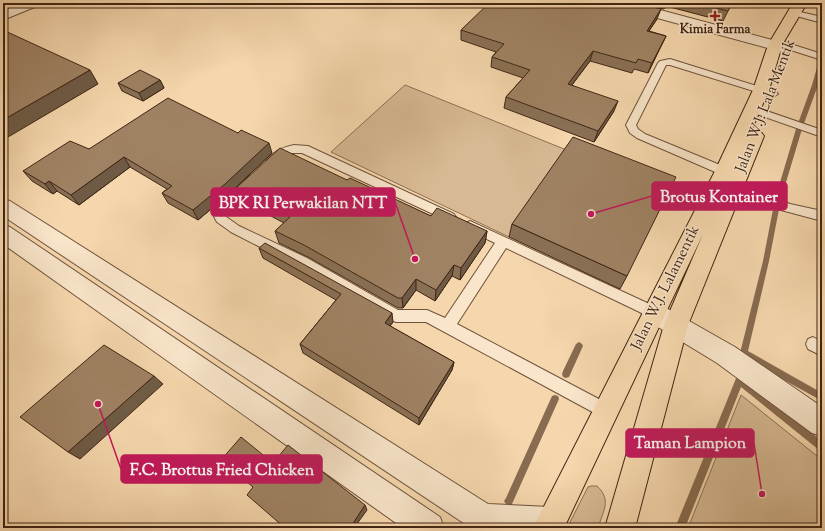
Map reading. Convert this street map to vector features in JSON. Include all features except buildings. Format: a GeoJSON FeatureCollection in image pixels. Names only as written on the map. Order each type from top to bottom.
{"type":"FeatureCollection","features":[{"type":"Feature","properties":{"kind":"main road","name":"Jalan W.J. Lalamentik"},"geometry":{"type":"LineString","coordinates":[[549,525],[606,411],[653,312],[729,178],[763,102],[781,45],[803,8]]}},
{"type":"Feature","properties":{"kind":"main road","name":"Jalan W.J. Lala Mentik"},"geometry":{"type":"LineString","coordinates":[[620,528],[676,325],[729,178]]}},
{"type":"Feature","properties":{"kind":"street"},"geometry":{"type":"LineString","coordinates":[[3,11],[21,3]]}},
{"type":"Feature","properties":{"kind":"street"},"geometry":{"type":"LineString","coordinates":[[3,16],[32,3]]}},
{"type":"Feature","properties":{"kind":"street"},"geometry":{"type":"LineString","coordinates":[[618,3],[781,45]]}},
{"type":"Feature","properties":{"kind":"street"},"geometry":{"type":"LineString","coordinates":[[3,206],[484,519],[549,525]]}},
{"type":"Feature","properties":{"kind":"street"},"geometry":{"type":"LineString","coordinates":[[3,233],[429,528]]}},
{"type":"Feature","properties":{"kind":"street"},"geometry":{"type":"LineString","coordinates":[[653,312],[726,355],[822,423]]}},
{"type":"Feature","properties":{"kind":"lane"},"geometry":{"type":"LineString","coordinates":[[803,8],[822,20]]}},
{"type":"Feature","properties":{"kind":"lane"},"geometry":{"type":"LineString","coordinates":[[781,45],[822,57]]}},
{"type":"Feature","properties":{"kind":"lane"},"geometry":{"type":"LineString","coordinates":[[817,132],[785,121],[763,102],[670,62],[663,62],[631,124],[634,131],[642,136],[729,178],[761,196],[807,213],[822,216]]}},
{"type":"Feature","properties":{"kind":"lane"},"geometry":{"type":"LineString","coordinates":[[606,411],[427,316],[396,316],[302,262],[235,229],[221,219],[218,213],[283,151],[292,148],[304,149],[406,198],[653,312]]}},
{"type":"Feature","properties":{"kind":"lane"},"geometry":{"type":"LineString","coordinates":[[448,326],[503,242]]}},
{"type":"Feature","properties":{"kind":"shaded area"},"geometry":{"type":"Polygon","coordinates":[[[405,85],[569,151],[509,237],[331,152],[405,85]]]}},
{"type":"Feature","properties":{"kind":"shaded area"},"geometry":{"type":"Polygon","coordinates":[[[741,395],[822,460],[822,528],[688,528],[741,395]]]}},
{"type":"Feature","properties":{"kind":"shaded area"},"geometry":{"type":"Polygon","coordinates":[[[597,486],[602,491],[605,501],[604,511],[598,528],[567,528],[588,487],[597,486]]]}},
{"type":"Feature","properties":{"kind":"waterway"},"geometry":{"type":"LineString","coordinates":[[822,58],[815,85],[799,129],[778,199],[766,261],[744,353],[822,397]]}},
{"type":"Feature","properties":{"kind":"waterway"},"geometry":{"type":"LineString","coordinates":[[566,374],[579,346]]}},
{"type":"Feature","properties":{"kind":"waterway"},"geometry":{"type":"LineString","coordinates":[[680,528],[739,381],[822,447]]}},
{"type":"Feature","properties":{"kind":"waterway"},"geometry":{"type":"LineString","coordinates":[[509,501],[555,399]]}},
{"type":"Feature","properties":{"kind":"place","name":"Kimia Farma"},"geometry":{"type":"Point","coordinates":[715,16]}},
{"type":"Feature","properties":{"kind":"place","name":"Brotus Kontainer"},"geometry":{"type":"Point","coordinates":[591,214]}},
{"type":"Feature","properties":{"kind":"place","name":"BPK RI Perwakilan NTT"},"geometry":{"type":"Point","coordinates":[415,259]}},
{"type":"Feature","properties":{"kind":"place","name":"F.C. Brottus Fried Chicken"},"geometry":{"type":"Point","coordinates":[98,404]}},
{"type":"Feature","properties":{"kind":"place","name":"Taman Lampion"},"geometry":{"type":"Point","coordinates":[762,494]}}]}
